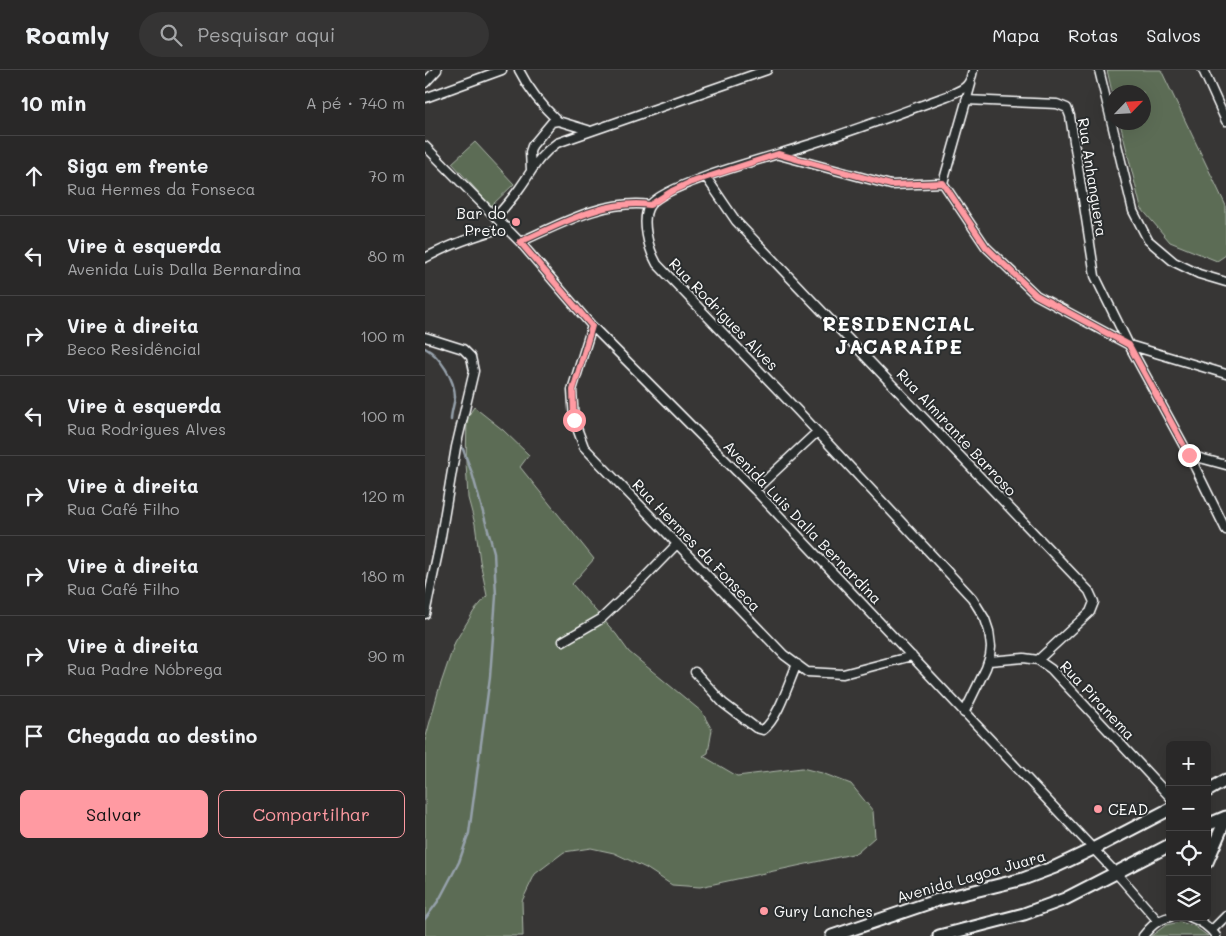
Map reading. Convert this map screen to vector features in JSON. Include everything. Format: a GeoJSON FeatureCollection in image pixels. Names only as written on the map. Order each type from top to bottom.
{"type":"FeatureCollection","features":[{"type":"Feature","properties":{"kind":"main road"},"geometry":{"type":"LineString","coordinates":[[1211,789],[1226,780]]}},
{"type":"Feature","properties":{"kind":"main road","name":"Avenida Lagoa Juara"},"geometry":{"type":"LineString","coordinates":[[832,936],[938,900],[1023,879],[1055,867],[1166,812]]}},
{"type":"Feature","properties":{"kind":"main road"},"geometry":{"type":"LineString","coordinates":[[1211,824],[1226,817]]}},
{"type":"Feature","properties":{"kind":"main road"},"geometry":{"type":"LineString","coordinates":[[1211,853],[1226,817]]}},
{"type":"Feature","properties":{"kind":"main road"},"geometry":{"type":"LineString","coordinates":[[1153,818],[1166,821]]}},
{"type":"Feature","properties":{"kind":"main road"},"geometry":{"type":"LineString","coordinates":[[939,936],[1024,914],[1065,900],[1166,847]]}},
{"type":"Feature","properties":{"kind":"street"},"geometry":{"type":"LineString","coordinates":[[425,83],[437,70]]}},
{"type":"Feature","properties":{"kind":"street"},"geometry":{"type":"LineString","coordinates":[[425,98],[502,70]]}},
{"type":"Feature","properties":{"kind":"street"},"geometry":{"type":"LineString","coordinates":[[519,70],[537,99],[558,121]]}},
{"type":"Feature","properties":{"kind":"street"},"geometry":{"type":"LineString","coordinates":[[496,217],[513,197],[544,152],[557,143],[767,70]]}},
{"type":"Feature","properties":{"kind":"street"},"geometry":{"type":"LineString","coordinates":[[973,70],[943,183],[986,247],[1036,295],[1129,345],[1226,374]]}},
{"type":"Feature","properties":{"kind":"street"},"geometry":{"type":"LineString","coordinates":[[1099,70],[1133,211],[1148,240],[1174,262],[1199,274],[1226,282]]}},
{"type":"Feature","properties":{"kind":"street"},"geometry":{"type":"LineString","coordinates":[[1203,70],[1226,121]]}},
{"type":"Feature","properties":{"kind":"street"},"geometry":{"type":"LineString","coordinates":[[520,242],[588,212],[637,203],[650,205],[672,191],[706,176],[870,124],[947,96],[967,87],[971,80]]}},
{"type":"Feature","properties":{"kind":"street","name":"Rua Anhanguera"},"geometry":{"type":"LineString","coordinates":[[966,100],[1057,104],[1067,108],[1070,116],[1095,276],[1129,345]]}},
{"type":"Feature","properties":{"kind":"street"},"geometry":{"type":"LineString","coordinates":[[531,170],[530,152],[532,146],[552,122],[558,121],[590,130]]}},
{"type":"Feature","properties":{"kind":"street","name":"Avenida Luis Dalla Bernardina"},"geometry":{"type":"LineString","coordinates":[[425,146],[506,227],[592,326],[755,490],[1117,874],[1158,920]]}},
{"type":"Feature","properties":{"kind":"street"},"geometry":{"type":"LineString","coordinates":[[778,154],[891,185],[943,183]]}},
{"type":"Feature","properties":{"kind":"street","name":"Rua Almirante Barroso"},"geometry":{"type":"LineString","coordinates":[[706,176],[736,221],[1089,591],[1094,602],[1090,612],[1037,660]]}},
{"type":"Feature","properties":{"kind":"street","name":"Rua Rodrigues Alves"},"geometry":{"type":"LineString","coordinates":[[650,205],[646,220],[647,236],[651,252],[657,264],[972,598],[985,619],[991,647],[989,661],[965,713]]}},
{"type":"Feature","properties":{"kind":"street"},"geometry":{"type":"LineString","coordinates":[[425,258],[447,246],[473,236],[506,227]]}},
{"type":"Feature","properties":{"kind":"street","name":"Rua Hermes da Fonseca"},"geometry":{"type":"LineString","coordinates":[[592,326],[573,390],[574,420],[584,447],[677,544],[785,655],[807,672],[843,674],[912,656]]}},
{"type":"Feature","properties":{"kind":"street"},"geometry":{"type":"LineString","coordinates":[[425,337],[463,349],[471,358],[473,371],[455,447],[439,548],[425,614]]}},
{"type":"Feature","properties":{"kind":"street"},"geometry":{"type":"LineString","coordinates":[[1129,345],[1189,455],[1226,530]]}},
{"type":"Feature","properties":{"kind":"street"},"geometry":{"type":"LineString","coordinates":[[755,490],[817,432]]}},
{"type":"Feature","properties":{"kind":"street"},"geometry":{"type":"LineString","coordinates":[[1189,455],[1226,465]]}},
{"type":"Feature","properties":{"kind":"street"},"geometry":{"type":"LineString","coordinates":[[563,641],[601,619],[677,544]]}},
{"type":"Feature","properties":{"kind":"street","name":"Rua Piranema"},"geometry":{"type":"LineString","coordinates":[[989,661],[1024,658],[1037,660],[1051,669],[1166,793]]}},
{"type":"Feature","properties":{"kind":"street"},"geometry":{"type":"LineString","coordinates":[[695,672],[723,703],[757,728],[763,730],[776,713],[797,664]]}},
{"type":"Feature","properties":{"kind":"street"},"geometry":{"type":"LineString","coordinates":[[1202,921],[1214,933],[1226,916]]}},
{"type":"Feature","properties":{"kind":"street"},"geometry":{"type":"LineString","coordinates":[[1143,936],[1149,927],[1158,920],[1166,918]]}},
{"type":"Feature","properties":{"kind":"green space"},"geometry":{"type":"Polygon","coordinates":[[[1107,70],[1161,70],[1226,206],[1226,255],[1217,261],[1170,242],[1141,208],[1122,130],[1151,130],[1151,85],[1110,85],[1107,70]]]}},
{"type":"Feature","properties":{"kind":"green space"},"geometry":{"type":"Polygon","coordinates":[[[475,142],[514,184],[491,206],[452,163],[475,142]]]}},
{"type":"Feature","properties":{"kind":"green space"},"geometry":{"type":"Polygon","coordinates":[[[474,407],[503,430],[529,455],[520,467],[594,559],[572,584],[616,634],[629,652],[702,712],[712,730],[708,753],[703,756],[737,776],[802,768],[851,784],[873,811],[875,837],[857,853],[700,887],[672,885],[646,868],[614,853],[591,848],[564,852],[535,874],[522,901],[523,936],[425,936],[425,740],[438,692],[455,642],[474,611],[487,596],[475,524],[468,498],[466,462],[467,418],[474,407]]]}},
{"type":"Feature","properties":{"kind":"green space"},"geometry":{"type":"Polygon","coordinates":[[[1180,922],[1194,926],[1208,936],[1151,936],[1166,925],[1180,922]]]}},
{"type":"Feature","properties":{"kind":"waterway"},"geometry":{"type":"LineString","coordinates":[[425,348],[446,369],[452,383],[455,397],[451,420]]}},
{"type":"Feature","properties":{"kind":"waterway"},"geometry":{"type":"LineString","coordinates":[[425,919],[439,900],[459,862],[469,833],[490,677],[496,596],[494,552],[472,473],[461,444]]}},
{"type":"Feature","properties":{"kind":"place","name":"Bar do Preto"},"geometry":{"type":"Point","coordinates":[516,222]}},
{"type":"Feature","properties":{"kind":"place","name":"CEAD"},"geometry":{"type":"Point","coordinates":[1098,809]}},
{"type":"Feature","properties":{"kind":"place","name":"Gury Lanches"},"geometry":{"type":"Point","coordinates":[764,911]}},
{"type":"Feature","properties":{"kind":"district","name":"RESIDENCIAL JACARAÍPE"},"geometry":{"type":"Point","coordinates":[899,334]}},
{"type":"Feature","properties":{"kind":"route"},"geometry":{"type":"LineString","coordinates":[[574,420],[573,390],[592,326],[520,242],[588,212],[637,203],[650,205],[672,191],[706,176],[778,154],[891,185],[943,183],[986,247],[1036,295],[1129,345],[1189,455]]}}]}
